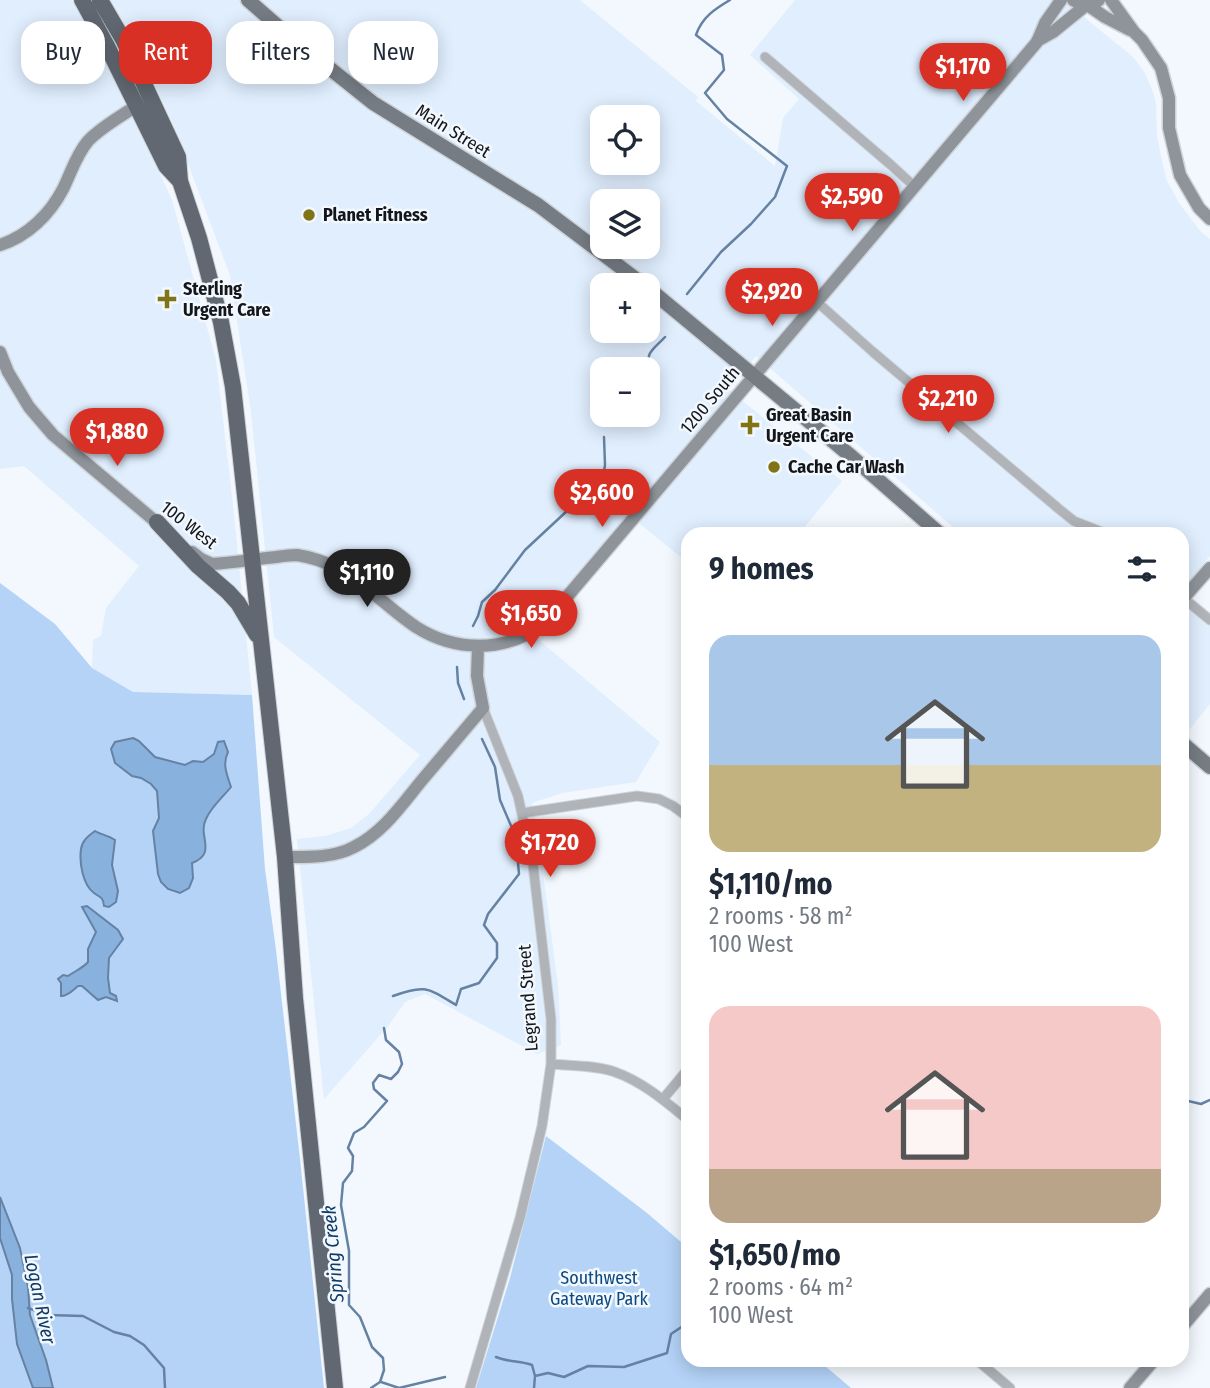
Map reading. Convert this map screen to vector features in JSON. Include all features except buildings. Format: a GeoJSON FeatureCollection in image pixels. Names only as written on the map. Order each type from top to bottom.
{"type":"FeatureCollection","features":[{"type":"Feature","properties":{"kind":"highway"},"geometry":{"type":"LineString","coordinates":[[82,0],[166,166],[180,181]]}},
{"type":"Feature","properties":{"kind":"highway"},"geometry":{"type":"LineString","coordinates":[[100,0],[124,41],[178,157],[180,181],[200,238],[221,322],[233,387],[285,857],[295,998],[335,1388]]}},
{"type":"Feature","properties":{"kind":"highway"},"geometry":{"type":"LineString","coordinates":[[157,522],[198,566],[238,603],[261,642]]}},
{"type":"Feature","properties":{"kind":"main road","name":"Main Street"},"geometry":{"type":"LineString","coordinates":[[248,0],[373,103],[538,205],[628,273]]}},
{"type":"Feature","properties":{"kind":"main road","name":"Main Street"},"geometry":{"type":"LineString","coordinates":[[660,298],[852,457],[932,527]]}},
{"type":"Feature","properties":{"kind":"main road"},"geometry":{"type":"LineString","coordinates":[[1189,749],[1210,767]]}},
{"type":"Feature","properties":{"kind":"street"},"geometry":{"type":"LineString","coordinates":[[1037,42],[1045,23],[1061,0]]}},
{"type":"Feature","properties":{"kind":"street"},"geometry":{"type":"LineString","coordinates":[[1111,0],[1133,32]]}},
{"type":"Feature","properties":{"kind":"street"},"geometry":{"type":"LineString","coordinates":[[1037,42],[1054,32],[1087,3],[1142,40],[1161,68],[1169,98],[1169,128],[1180,175],[1199,208],[1210,219]]}},
{"type":"Feature","properties":{"kind":"street","name":"1200 South"},"geometry":{"type":"LineString","coordinates":[[560,605],[1037,42]]}},
{"type":"Feature","properties":{"kind":"street"},"geometry":{"type":"LineString","coordinates":[[765,57],[914,186]]}},
{"type":"Feature","properties":{"kind":"street"},"geometry":{"type":"LineString","coordinates":[[0,245],[34,226],[51,209],[87,142],[97,132],[136,106]]}},
{"type":"Feature","properties":{"kind":"street"},"geometry":{"type":"LineString","coordinates":[[816,302],[1059,509],[1074,521],[1089,527]]}},
{"type":"Feature","properties":{"kind":"street","name":"100 West"},"geometry":{"type":"LineString","coordinates":[[0,352],[8,373],[29,407],[54,435],[201,559],[212,565],[298,555],[319,561],[360,583],[414,626],[430,635],[452,643],[478,647],[519,638],[541,624],[560,605]]}},
{"type":"Feature","properties":{"kind":"street"},"geometry":{"type":"LineString","coordinates":[[1189,590],[1210,568]]}},
{"type":"Feature","properties":{"kind":"street"},"geometry":{"type":"LineString","coordinates":[[1189,604],[1210,620]]}},
{"type":"Feature","properties":{"kind":"street","name":"Legrand Street"},"geometry":{"type":"LineString","coordinates":[[470,1388],[520,1218],[542,1126],[551,1064],[551,1019],[533,865],[518,796],[483,708],[477,676],[478,647]]}},
{"type":"Feature","properties":{"kind":"street"},"geometry":{"type":"LineString","coordinates":[[285,857],[332,854],[353,848],[372,836],[483,708]]}},
{"type":"Feature","properties":{"kind":"street"},"geometry":{"type":"LineString","coordinates":[[522,813],[636,796],[659,799],[681,812]]}},
{"type":"Feature","properties":{"kind":"street"},"geometry":{"type":"LineString","coordinates":[[551,1064],[615,1072],[638,1083],[681,1114]]}},
{"type":"Feature","properties":{"kind":"street"},"geometry":{"type":"LineString","coordinates":[[663,1099],[681,1077]]}},
{"type":"Feature","properties":{"kind":"street"},"geometry":{"type":"LineString","coordinates":[[1189,1319],[1210,1294]]}},
{"type":"Feature","properties":{"kind":"street"},"geometry":{"type":"LineString","coordinates":[[985,1367],[1010,1388]]}},
{"type":"Feature","properties":{"kind":"street"},"geometry":{"type":"LineString","coordinates":[[1130,1388],[1148,1367]]}},
{"type":"Feature","properties":{"kind":"shaded area"},"geometry":{"type":"Polygon","coordinates":[[[0,0],[72,0],[84,21],[21,21],[21,84],[105,84],[105,58],[172,200],[216,360],[252,695],[133,692],[92,668],[93,640],[101,636],[106,608],[139,566],[24,466],[0,469],[0,0]]]}},
{"type":"Feature","properties":{"kind":"shaded area"},"geometry":{"type":"Polygon","coordinates":[[[108,0],[580,0],[698,97],[696,101],[775,166],[783,118],[799,99],[750,55],[795,0],[1066,0],[1133,57],[1145,73],[1156,104],[1157,137],[1166,179],[1179,203],[1201,232],[1210,239],[1210,556],[1189,581],[1189,527],[953,527],[756,356],[729,390],[842,481],[805,527],[681,527],[681,557],[629,515],[533,635],[660,742],[636,782],[562,793],[532,803],[558,985],[561,1045],[537,1054],[425,994],[405,1002],[389,1025],[324,1099],[297,839],[325,836],[351,828],[369,814],[420,755],[274,637],[251,412],[230,275],[173,124],[154,84],[212,84],[212,21],[120,21],[108,0]]]}},
{"type":"Feature","properties":{"kind":"shaded area"},"geometry":{"type":"Polygon","coordinates":[[[1189,595],[1210,613],[1210,704],[1189,730],[1189,595]]]}},
{"type":"Feature","properties":{"kind":"shaded area"},"geometry":{"type":"Polygon","coordinates":[[[133,738],[155,757],[185,765],[193,761],[203,762],[214,754],[218,742],[224,741],[228,752],[225,765],[231,787],[206,819],[204,854],[192,863],[193,878],[189,888],[180,893],[168,889],[158,874],[153,831],[159,818],[157,791],[151,784],[132,776],[115,763],[111,749],[115,742],[133,738]]]}},
{"type":"Feature","properties":{"kind":"shaded area"},"geometry":{"type":"Polygon","coordinates":[[[95,831],[115,840],[112,865],[118,891],[116,902],[109,907],[104,906],[101,898],[90,889],[81,867],[82,846],[95,831]]]}},
{"type":"Feature","properties":{"kind":"shaded area"},"geometry":{"type":"Polygon","coordinates":[[[87,906],[118,930],[123,939],[109,958],[110,993],[116,996],[117,1001],[106,997],[98,1000],[82,986],[61,996],[61,983],[58,979],[63,975],[68,976],[88,962],[88,949],[96,932],[82,907],[87,906]]]}},
{"type":"Feature","properties":{"kind":"shaded area"},"geometry":{"type":"Polygon","coordinates":[[[0,1197],[20,1248],[28,1287],[30,1315],[53,1388],[33,1388],[17,1344],[12,1275],[0,1238],[0,1197]]]}},
{"type":"Feature","properties":{"kind":"green space"},"geometry":{"type":"Polygon","coordinates":[[[0,583],[55,624],[92,668],[133,692],[252,695],[265,869],[324,1388],[0,1388],[0,583]]]}},
{"type":"Feature","properties":{"kind":"green space","name":"Southwest Gateway Park"},"geometry":{"type":"Polygon","coordinates":[[[546,1136],[681,1242],[681,1367],[826,1367],[851,1388],[476,1388],[510,1278],[546,1136]]]}},
{"type":"Feature","properties":{"kind":"waterway","name":"Spring Creek"},"geometry":{"type":"LineString","coordinates":[[687,294],[721,252],[775,197],[787,166],[727,119],[705,93],[724,70],[722,55],[696,35],[705,18],[730,0]]}},
{"type":"Feature","properties":{"kind":"waterway","name":"Spring Creek"},"geometry":{"type":"LineString","coordinates":[[649,357],[665,337]]}},
{"type":"Feature","properties":{"kind":"waterway","name":"Spring Creek"},"geometry":{"type":"LineString","coordinates":[[589,500],[601,490],[605,465],[604,437]]}},
{"type":"Feature","properties":{"kind":"waterway","name":"Spring Creek"},"geometry":{"type":"LineString","coordinates":[[473,626],[482,602],[495,590],[525,550],[568,510]]}},
{"type":"Feature","properties":{"kind":"waterway","name":"Spring Creek"},"geometry":{"type":"LineString","coordinates":[[457,667],[458,683],[464,699]]}},
{"type":"Feature","properties":{"kind":"waterway","name":"Spring Creek"},"geometry":{"type":"LineString","coordinates":[[482,739],[495,767],[500,800],[515,835]]}},
{"type":"Feature","properties":{"kind":"waterway","name":"Spring Creek"},"geometry":{"type":"LineString","coordinates":[[393,996],[420,989],[439,995],[456,1005],[461,989],[479,983],[497,958],[497,943],[484,925],[488,914],[519,874],[518,863]]}},
{"type":"Feature","properties":{"kind":"waterway","name":"Spring Creek"},"geometry":{"type":"LineString","coordinates":[[371,1388],[380,1382],[384,1370],[383,1358],[372,1347],[360,1317],[349,1305],[349,1251],[341,1205],[343,1183],[352,1171],[353,1156],[348,1148],[354,1133],[364,1127],[387,1101],[374,1089],[373,1083],[379,1075],[391,1079],[402,1064],[399,1052],[386,1040],[384,1028]]}},
{"type":"Feature","properties":{"kind":"waterway"},"geometry":{"type":"LineString","coordinates":[[1189,1101],[1201,1104],[1210,1100]]}},
{"type":"Feature","properties":{"kind":"waterway","name":"Spring Creek"},"geometry":{"type":"LineString","coordinates":[[28,1308],[48,1315],[83,1316],[114,1332],[130,1336],[144,1345],[164,1368],[165,1388]]}},
{"type":"Feature","properties":{"kind":"waterway"},"geometry":{"type":"LineString","coordinates":[[496,1357],[532,1365],[535,1376],[548,1373],[564,1377],[588,1366],[624,1367],[667,1353],[671,1334],[681,1327]]}},
{"type":"Feature","properties":{"kind":"waterway"},"geometry":{"type":"LineString","coordinates":[[534,1388],[535,1376]]}},
{"type":"Feature","properties":{"kind":"waterway"},"geometry":{"type":"LineString","coordinates":[[381,1382],[399,1388],[445,1377]]}},
{"type":"Feature","properties":{"kind":"place","name":"Planet Fitness"},"geometry":{"type":"Point","coordinates":[309,215]}},
{"type":"Feature","properties":{"kind":"place","name":"Sterling Urgent Care"},"geometry":{"type":"Point","coordinates":[167,299]}},
{"type":"Feature","properties":{"kind":"place","name":"Great Basin Urgent Care"},"geometry":{"type":"Point","coordinates":[750,425]}},
{"type":"Feature","properties":{"kind":"place","name":"Cache Car Wash"},"geometry":{"type":"Point","coordinates":[774,467]}},
{"type":"Feature","properties":{"kind":"water label","name":"Logan River"},"geometry":{"type":"Point","coordinates":[40,1299]}}]}
